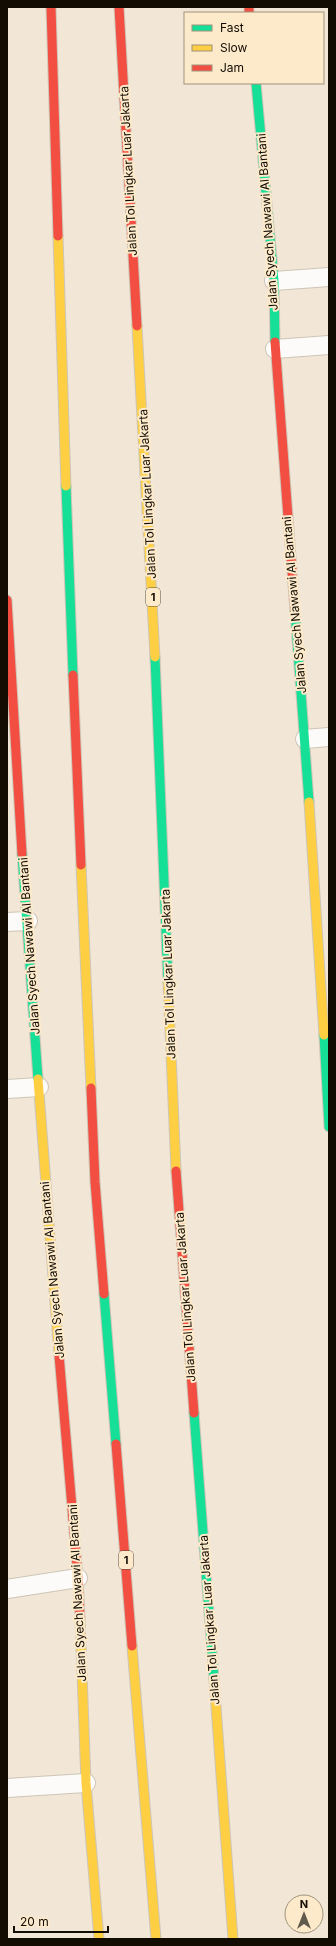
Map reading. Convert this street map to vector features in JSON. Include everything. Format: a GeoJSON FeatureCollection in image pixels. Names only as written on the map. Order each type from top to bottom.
{"type":"FeatureCollection","features":[{"type":"Feature","properties":{"kind":"highway","name":"1"},"geometry":{"type":"LineString","coordinates":[[51,7],[68,558],[95,1182],[156,1939]]}},
{"type":"Feature","properties":{"kind":"highway","name":"Jalan Tol Lingkar Luar Jakarta"},"geometry":{"type":"LineString","coordinates":[[119,7],[151,567],[177,1188],[233,1939]]}},
{"type":"Feature","properties":{"kind":"highway","name":"Jalan Syech Nawawi Al Bantani"},"geometry":{"type":"LineString","coordinates":[[256,84],[274,281],[275,349],[322,969],[329,1127]]}},
{"type":"Feature","properties":{"kind":"highway","name":"Jalan Syech Nawawi Al Bantani"},"geometry":{"type":"LineString","coordinates":[[7,600],[13,820],[28,921],[47,1212],[78,1578],[86,1783],[99,1939]]}},
{"type":"Feature","properties":{"kind":"lane"},"geometry":{"type":"LineString","coordinates":[[274,281],[329,277]]}},
{"type":"Feature","properties":{"kind":"lane"},"geometry":{"type":"LineString","coordinates":[[275,349],[329,345]]}},
{"type":"Feature","properties":{"kind":"lane"},"geometry":{"type":"LineString","coordinates":[[305,739],[329,737]]}},
{"type":"Feature","properties":{"kind":"lane"},"geometry":{"type":"LineString","coordinates":[[7,922],[28,921]]}},
{"type":"Feature","properties":{"kind":"lane"},"geometry":{"type":"LineString","coordinates":[[7,1089],[39,1087]]}},
{"type":"Feature","properties":{"kind":"lane"},"geometry":{"type":"LineString","coordinates":[[7,1589],[78,1578]]}},
{"type":"Feature","properties":{"kind":"lane"},"geometry":{"type":"LineString","coordinates":[[7,1788],[86,1783]]}},
{"type":"Feature","properties":{"kind":"traffic: fast"},"geometry":{"type":"LineString","coordinates":[[256,84],[274,281],[275,342]]}},
{"type":"Feature","properties":{"kind":"traffic: fast"},"geometry":{"type":"LineString","coordinates":[[66,486],[73,675]]}},
{"type":"Feature","properties":{"kind":"traffic: fast"},"geometry":{"type":"LineString","coordinates":[[295,611],[309,802]]}},
{"type":"Feature","properties":{"kind":"traffic: fast"},"geometry":{"type":"LineString","coordinates":[[155,657],[168,982]]}},
{"type":"Feature","properties":{"kind":"traffic: fast"},"geometry":{"type":"LineString","coordinates":[[22,854],[38,1079]]}},
{"type":"Feature","properties":{"kind":"traffic: fast"},"geometry":{"type":"LineString","coordinates":[[324,1035],[329,1127]]}},
{"type":"Feature","properties":{"kind":"traffic: fast"},"geometry":{"type":"LineString","coordinates":[[104,1294],[116,1444]]}},
{"type":"Feature","properties":{"kind":"traffic: fast"},"geometry":{"type":"LineString","coordinates":[[194,1413],[214,1679]]}},
{"type":"Feature","properties":{"kind":"traffic: slow"},"geometry":{"type":"LineString","coordinates":[[58,236],[66,486]]}},
{"type":"Feature","properties":{"kind":"traffic: slow"},"geometry":{"type":"LineString","coordinates":[[137,326],[155,657]]}},
{"type":"Feature","properties":{"kind":"traffic: slow"},"geometry":{"type":"LineString","coordinates":[[309,802],[324,1035]]}},
{"type":"Feature","properties":{"kind":"traffic: slow"},"geometry":{"type":"LineString","coordinates":[[81,865],[91,1088]]}},
{"type":"Feature","properties":{"kind":"traffic: slow"},"geometry":{"type":"LineString","coordinates":[[168,982],[176,1171]]}},
{"type":"Feature","properties":{"kind":"traffic: slow"},"geometry":{"type":"LineString","coordinates":[[38,1079],[59,1355]]}},
{"type":"Feature","properties":{"kind":"traffic: slow"},"geometry":{"type":"LineString","coordinates":[[80,1618],[86,1783],[99,1939]]}},
{"type":"Feature","properties":{"kind":"traffic: slow"},"geometry":{"type":"LineString","coordinates":[[132,1646],[156,1939]]}},
{"type":"Feature","properties":{"kind":"traffic: slow"},"geometry":{"type":"LineString","coordinates":[[214,1679],[233,1939]]}},
{"type":"Feature","properties":{"kind":"traffic: jam"},"geometry":{"type":"LineString","coordinates":[[51,7],[58,236]]}},
{"type":"Feature","properties":{"kind":"traffic: jam"},"geometry":{"type":"LineString","coordinates":[[119,7],[137,326]]}},
{"type":"Feature","properties":{"kind":"traffic: jam"},"geometry":{"type":"LineString","coordinates":[[249,7],[249,12]]}},
{"type":"Feature","properties":{"kind":"traffic: jam"},"geometry":{"type":"LineString","coordinates":[[275,342],[295,611]]}},
{"type":"Feature","properties":{"kind":"traffic: jam"},"geometry":{"type":"LineString","coordinates":[[7,600],[22,854]]}},
{"type":"Feature","properties":{"kind":"traffic: jam"},"geometry":{"type":"LineString","coordinates":[[73,675],[81,865]]}},
{"type":"Feature","properties":{"kind":"traffic: jam"},"geometry":{"type":"LineString","coordinates":[[91,1088],[95,1182],[104,1294]]}},
{"type":"Feature","properties":{"kind":"traffic: jam"},"geometry":{"type":"LineString","coordinates":[[176,1171],[194,1413]]}},
{"type":"Feature","properties":{"kind":"traffic: jam"},"geometry":{"type":"LineString","coordinates":[[59,1355],[80,1618]]}},
{"type":"Feature","properties":{"kind":"traffic: jam"},"geometry":{"type":"LineString","coordinates":[[116,1444],[132,1646]]}}]}
